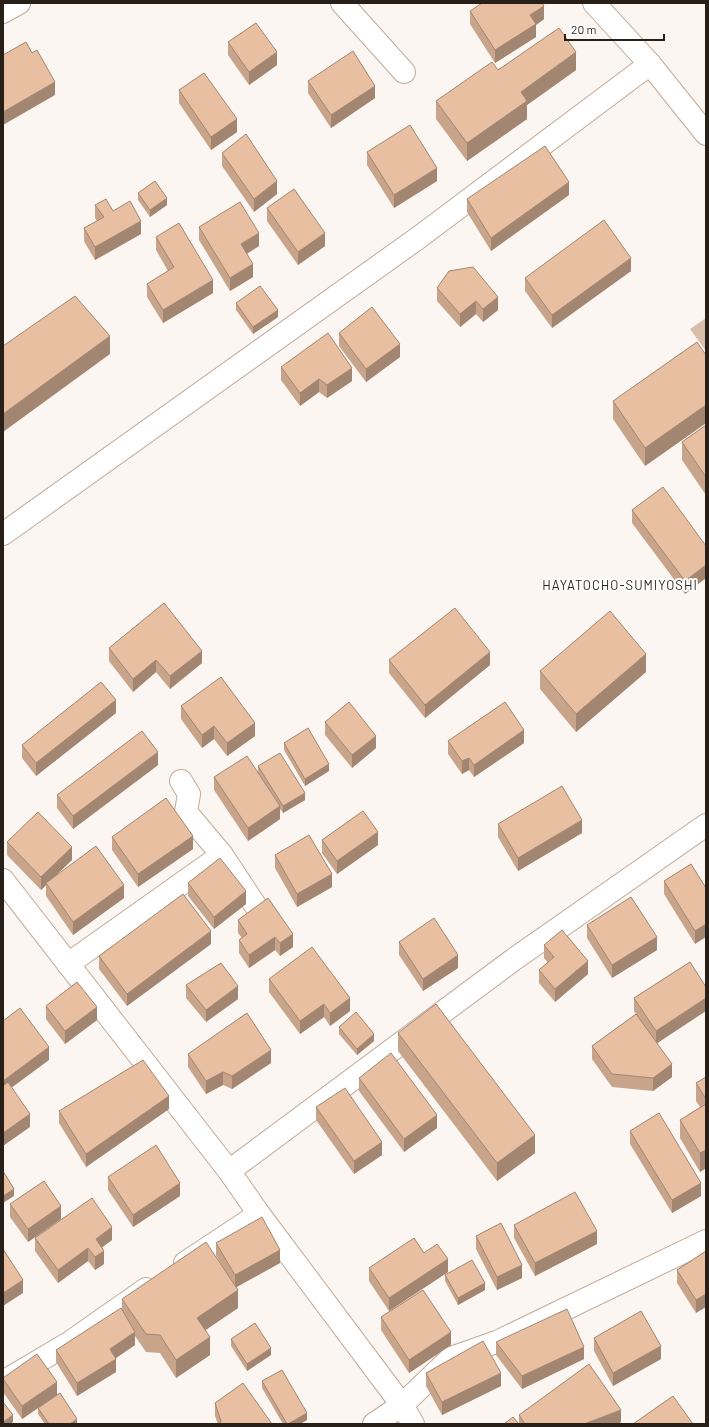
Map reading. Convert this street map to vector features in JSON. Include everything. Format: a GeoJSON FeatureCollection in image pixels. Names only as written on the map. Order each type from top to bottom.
{"type":"FeatureCollection","features":[{"type":"Feature","properties":{"kind":"street"},"geometry":{"type":"LineString","coordinates":[[3,12],[19,3]]}},
{"type":"Feature","properties":{"kind":"street"},"geometry":{"type":"LineString","coordinates":[[342,3],[404,72]]}},
{"type":"Feature","properties":{"kind":"street"},"geometry":{"type":"LineString","coordinates":[[594,3],[650,64],[706,134]]}},
{"type":"Feature","properties":{"kind":"street"},"geometry":{"type":"LineString","coordinates":[[3,534],[418,238],[650,64]]}},
{"type":"Feature","properties":{"kind":"street"},"geometry":{"type":"LineString","coordinates":[[181,781],[189,794],[186,812],[222,855],[255,905]]}},
{"type":"Feature","properties":{"kind":"street"},"geometry":{"type":"LineString","coordinates":[[229,1171],[513,960],[706,825]]}},
{"type":"Feature","properties":{"kind":"street"},"geometry":{"type":"LineString","coordinates":[[68,964],[222,855]]}},
{"type":"Feature","properties":{"kind":"street"},"geometry":{"type":"LineString","coordinates":[[3,880],[229,1171],[258,1214],[402,1405],[413,1424]]}},
{"type":"Feature","properties":{"kind":"street"},"geometry":{"type":"LineString","coordinates":[[3,1382],[69,1343],[258,1214]]}},
{"type":"Feature","properties":{"kind":"street"},"geometry":{"type":"LineString","coordinates":[[374,1424],[402,1405],[451,1358],[498,1341],[706,1241]]}},
{"type":"Feature","properties":{"kind":"shaded area"},"geometry":{"type":"Polygon","coordinates":[[[706,318],[706,351],[690,329],[706,318]]]}},
{"type":"Feature","properties":{"kind":"building"},"geometry":{"type":"Polygon","coordinates":[[[482,3],[542,3],[544,6],[530,15],[536,24],[495,50],[470,11],[482,3]]]}},
{"type":"Feature","properties":{"kind":"building"},"geometry":{"type":"Polygon","coordinates":[[[256,23],[277,52],[249,72],[228,42],[256,23]]]}},
{"type":"Feature","properties":{"kind":"building"},"geometry":{"type":"Polygon","coordinates":[[[559,28],[576,52],[521,92],[527,101],[467,143],[436,101],[492,62],[498,70],[559,28]]]}},
{"type":"Feature","properties":{"kind":"building"},"geometry":{"type":"Polygon","coordinates":[[[26,42],[32,53],[37,50],[55,82],[3,112],[3,55],[26,42]]]}},
{"type":"Feature","properties":{"kind":"building"},"geometry":{"type":"Polygon","coordinates":[[[353,51],[375,86],[331,115],[308,81],[353,51]]]}},
{"type":"Feature","properties":{"kind":"building"},"geometry":{"type":"Polygon","coordinates":[[[204,73],[237,119],[211,137],[179,90],[204,73]]]}},
{"type":"Feature","properties":{"kind":"building"},"geometry":{"type":"Polygon","coordinates":[[[410,125],[437,168],[394,195],[367,152],[410,125]]]}},
{"type":"Feature","properties":{"kind":"building"},"geometry":{"type":"Polygon","coordinates":[[[246,134],[277,181],[254,199],[222,153],[246,134]]]}},
{"type":"Feature","properties":{"kind":"building"},"geometry":{"type":"Polygon","coordinates":[[[545,146],[569,182],[491,238],[467,199],[545,146]]]}},
{"type":"Feature","properties":{"kind":"building"},"geometry":{"type":"Polygon","coordinates":[[[155,181],[167,198],[150,210],[138,193],[155,181]]]}},
{"type":"Feature","properties":{"kind":"building"},"geometry":{"type":"Polygon","coordinates":[[[294,189],[325,233],[298,252],[267,208],[294,189]]]}},
{"type":"Feature","properties":{"kind":"building"},"geometry":{"type":"Polygon","coordinates":[[[106,199],[113,211],[130,201],[141,221],[95,247],[84,228],[104,217],[95,205],[106,199]]]}},
{"type":"Feature","properties":{"kind":"building"},"geometry":{"type":"Polygon","coordinates":[[[240,202],[259,233],[241,244],[253,264],[230,278],[199,227],[240,202]]]}},
{"type":"Feature","properties":{"kind":"building"},"geometry":{"type":"Polygon","coordinates":[[[604,220],[631,258],[552,315],[525,278],[604,220]]]}},
{"type":"Feature","properties":{"kind":"building"},"geometry":{"type":"Polygon","coordinates":[[[179,223],[213,280],[163,310],[147,284],[174,267],[156,237],[179,223]]]}},
{"type":"Feature","properties":{"kind":"building"},"geometry":{"type":"Polygon","coordinates":[[[473,267],[498,297],[483,309],[476,301],[460,314],[437,288],[449,271],[473,267]]]}},
{"type":"Feature","properties":{"kind":"building"},"geometry":{"type":"Polygon","coordinates":[[[260,286],[278,310],[253,327],[236,303],[260,286]]]}},
{"type":"Feature","properties":{"kind":"building"},"geometry":{"type":"Polygon","coordinates":[[[75,296],[110,336],[3,414],[3,346],[75,296]]]}},
{"type":"Feature","properties":{"kind":"building"},"geometry":{"type":"Polygon","coordinates":[[[372,307],[400,344],[366,369],[339,333],[372,307]]]}},
{"type":"Feature","properties":{"kind":"building"},"geometry":{"type":"Polygon","coordinates":[[[328,333],[352,368],[327,385],[319,379],[300,393],[281,367],[328,333]]]}},
{"type":"Feature","properties":{"kind":"building"},"geometry":{"type":"Polygon","coordinates":[[[697,342],[706,355],[706,405],[645,448],[613,401],[697,342]]]}},
{"type":"Feature","properties":{"kind":"building"},"geometry":{"type":"Polygon","coordinates":[[[706,425],[706,477],[682,442],[706,425]]]}},
{"type":"Feature","properties":{"kind":"building"},"geometry":{"type":"Polygon","coordinates":[[[663,487],[706,546],[706,565],[685,581],[632,510],[663,487]]]}},
{"type":"Feature","properties":{"kind":"building"},"geometry":{"type":"Polygon","coordinates":[[[164,603],[202,651],[170,676],[156,660],[133,679],[109,648],[164,603]]]}},
{"type":"Feature","properties":{"kind":"building"},"geometry":{"type":"Polygon","coordinates":[[[455,608],[490,652],[425,705],[389,660],[455,608]]]}},
{"type":"Feature","properties":{"kind":"building"},"geometry":{"type":"Polygon","coordinates":[[[610,611],[646,654],[576,714],[540,671],[610,611]]]}},
{"type":"Feature","properties":{"kind":"building"},"geometry":{"type":"Polygon","coordinates":[[[221,677],[255,723],[227,743],[214,726],[202,735],[181,706],[221,677]]]}},
{"type":"Feature","properties":{"kind":"building"},"geometry":{"type":"Polygon","coordinates":[[[101,682],[116,700],[36,763],[22,745],[101,682]]]}},
{"type":"Feature","properties":{"kind":"building"},"geometry":{"type":"Polygon","coordinates":[[[349,702],[376,736],[352,755],[325,722],[349,702]]]}},
{"type":"Feature","properties":{"kind":"building"},"geometry":{"type":"Polygon","coordinates":[[[505,702],[524,730],[474,765],[469,758],[462,761],[448,741],[505,702]]]}},
{"type":"Feature","properties":{"kind":"building"},"geometry":{"type":"Polygon","coordinates":[[[308,728],[329,764],[305,779],[284,743],[308,728]]]}},
{"type":"Feature","properties":{"kind":"building"},"geometry":{"type":"Polygon","coordinates":[[[142,731],[158,752],[73,816],[57,795],[142,731]]]}},
{"type":"Feature","properties":{"kind":"building"},"geometry":{"type":"Polygon","coordinates":[[[280,753],[305,793],[283,806],[258,766],[280,753]]]}},
{"type":"Feature","properties":{"kind":"building"},"geometry":{"type":"Polygon","coordinates":[[[247,756],[280,806],[248,828],[214,777],[247,756]]]}},
{"type":"Feature","properties":{"kind":"building"},"geometry":{"type":"Polygon","coordinates":[[[562,786],[582,820],[518,858],[498,824],[562,786]]]}},
{"type":"Feature","properties":{"kind":"building"},"geometry":{"type":"Polygon","coordinates":[[[166,798],[193,836],[138,874],[112,837],[166,798]]]}},
{"type":"Feature","properties":{"kind":"building"},"geometry":{"type":"Polygon","coordinates":[[[363,811],[378,832],[337,861],[322,840],[363,811]]]}},
{"type":"Feature","properties":{"kind":"building"},"geometry":{"type":"Polygon","coordinates":[[[38,812],[72,847],[41,877],[7,842],[38,812]]]}},
{"type":"Feature","properties":{"kind":"building"},"geometry":{"type":"Polygon","coordinates":[[[309,835],[332,874],[297,894],[275,855],[309,835]]]}},
{"type":"Feature","properties":{"kind":"building"},"geometry":{"type":"Polygon","coordinates":[[[96,846],[124,885],[73,922],[46,883],[96,846]]]}},
{"type":"Feature","properties":{"kind":"building"},"geometry":{"type":"Polygon","coordinates":[[[220,858],[246,891],[214,917],[188,883],[220,858]]]}},
{"type":"Feature","properties":{"kind":"building"},"geometry":{"type":"Polygon","coordinates":[[[691,864],[706,888],[706,924],[695,931],[664,881],[691,864]]]}},
{"type":"Feature","properties":{"kind":"building"},"geometry":{"type":"Polygon","coordinates":[[[183,894],[211,931],[127,994],[99,956],[183,894]]]}},
{"type":"Feature","properties":{"kind":"building"},"geometry":{"type":"Polygon","coordinates":[[[631,897],[657,937],[612,965],[587,925],[631,897]]]}},
{"type":"Feature","properties":{"kind":"building"},"geometry":{"type":"Polygon","coordinates":[[[268,898],[293,934],[280,943],[275,937],[249,955],[239,940],[247,934],[238,920],[268,898]]]}},
{"type":"Feature","properties":{"kind":"building"},"geometry":{"type":"Polygon","coordinates":[[[434,918],[458,955],[423,979],[399,942],[434,918]]]}},
{"type":"Feature","properties":{"kind":"building"},"geometry":{"type":"Polygon","coordinates":[[[562,930],[588,961],[555,989],[539,970],[554,957],[544,945],[562,930]]]}},
{"type":"Feature","properties":{"kind":"building"},"geometry":{"type":"Polygon","coordinates":[[[312,947],[350,998],[330,1013],[324,1004],[300,1021],[269,979],[312,947]]]}},
{"type":"Feature","properties":{"kind":"building"},"geometry":{"type":"Polygon","coordinates":[[[690,962],[706,987],[706,998],[656,1031],[634,998],[690,962]]]}},
{"type":"Feature","properties":{"kind":"building"},"geometry":{"type":"Polygon","coordinates":[[[221,963],[238,986],[206,1010],[186,985],[221,963]]]}},
{"type":"Feature","properties":{"kind":"building"},"geometry":{"type":"Polygon","coordinates":[[[77,982],[97,1007],[65,1031],[46,1006],[77,982]]]}},
{"type":"Feature","properties":{"kind":"building"},"geometry":{"type":"Polygon","coordinates":[[[436,1004],[535,1135],[497,1163],[398,1033],[436,1004]]]}},
{"type":"Feature","properties":{"kind":"building"},"geometry":{"type":"Polygon","coordinates":[[[20,1008],[49,1047],[3,1081],[3,1021],[20,1008]]]}},
{"type":"Feature","properties":{"kind":"building"},"geometry":{"type":"Polygon","coordinates":[[[356,1012],[374,1034],[357,1049],[339,1027],[356,1012]]]}},
{"type":"Feature","properties":{"kind":"building"},"geometry":{"type":"Polygon","coordinates":[[[247,1013],[271,1050],[232,1076],[223,1072],[206,1081],[188,1054],[247,1013]]]}},
{"type":"Feature","properties":{"kind":"building"},"geometry":{"type":"Polygon","coordinates":[[[636,1014],[672,1064],[653,1078],[612,1074],[592,1046],[636,1014]]]}},
{"type":"Feature","properties":{"kind":"building"},"geometry":{"type":"Polygon","coordinates":[[[391,1053],[437,1115],[404,1139],[359,1078],[391,1053]]]}},
{"type":"Feature","properties":{"kind":"building"},"geometry":{"type":"Polygon","coordinates":[[[143,1060],[169,1096],[86,1154],[59,1111],[143,1060]]]}},
{"type":"Feature","properties":{"kind":"building"},"geometry":{"type":"Polygon","coordinates":[[[706,1077],[706,1099],[696,1083],[706,1077]]]}},
{"type":"Feature","properties":{"kind":"building"},"geometry":{"type":"Polygon","coordinates":[[[8,1082],[30,1114],[3,1133],[3,1086],[8,1082]]]}},
{"type":"Feature","properties":{"kind":"building"},"geometry":{"type":"Polygon","coordinates":[[[345,1088],[382,1142],[354,1161],[316,1107],[345,1088]]]}},
{"type":"Feature","properties":{"kind":"building"},"geometry":{"type":"Polygon","coordinates":[[[706,1104],[706,1150],[700,1153],[680,1120],[706,1104]]]}},
{"type":"Feature","properties":{"kind":"building"},"geometry":{"type":"Polygon","coordinates":[[[659,1113],[701,1183],[672,1200],[630,1131],[659,1113]]]}},
{"type":"Feature","properties":{"kind":"building"},"geometry":{"type":"Polygon","coordinates":[[[156,1145],[180,1183],[133,1215],[108,1177],[156,1145]]]}},
{"type":"Feature","properties":{"kind":"building"},"geometry":{"type":"Polygon","coordinates":[[[3,1171],[14,1189],[3,1196],[3,1171]]]}},
{"type":"Feature","properties":{"kind":"building"},"geometry":{"type":"Polygon","coordinates":[[[44,1181],[61,1206],[28,1229],[10,1204],[44,1181]]]}},
{"type":"Feature","properties":{"kind":"building"},"geometry":{"type":"Polygon","coordinates":[[[575,1192],[597,1231],[535,1263],[514,1225],[575,1192]]]}},
{"type":"Feature","properties":{"kind":"building"},"geometry":{"type":"Polygon","coordinates":[[[92,1198],[112,1227],[96,1239],[104,1251],[95,1257],[88,1248],[58,1270],[35,1238],[92,1198]]]}},
{"type":"Feature","properties":{"kind":"building"},"geometry":{"type":"Polygon","coordinates":[[[262,1217],[280,1250],[235,1275],[216,1243],[262,1217]]]}},
{"type":"Feature","properties":{"kind":"building"},"geometry":{"type":"Polygon","coordinates":[[[501,1223],[522,1265],[497,1277],[476,1236],[501,1223]]]}},
{"type":"Feature","properties":{"kind":"building"},"geometry":{"type":"Polygon","coordinates":[[[414,1238],[424,1253],[437,1244],[448,1259],[389,1298],[369,1268],[414,1238]]]}},
{"type":"Feature","properties":{"kind":"building"},"geometry":{"type":"Polygon","coordinates":[[[206,1242],[238,1290],[197,1318],[210,1337],[176,1360],[160,1335],[146,1334],[122,1299],[206,1242]]]}},
{"type":"Feature","properties":{"kind":"building"},"geometry":{"type":"Polygon","coordinates":[[[3,1249],[23,1280],[3,1293],[3,1249]]]}},
{"type":"Feature","properties":{"kind":"building"},"geometry":{"type":"Polygon","coordinates":[[[706,1251],[706,1294],[696,1300],[677,1270],[706,1251]]]}},
{"type":"Feature","properties":{"kind":"building"},"geometry":{"type":"Polygon","coordinates":[[[472,1260],[485,1283],[458,1298],[445,1275],[472,1260]]]}},
{"type":"Feature","properties":{"kind":"building"},"geometry":{"type":"Polygon","coordinates":[[[423,1290],[451,1332],[409,1360],[381,1317],[423,1290]]]}},
{"type":"Feature","properties":{"kind":"building"},"geometry":{"type":"Polygon","coordinates":[[[121,1308],[135,1332],[110,1349],[116,1359],[77,1383],[56,1350],[121,1308]]]}},
{"type":"Feature","properties":{"kind":"building"},"geometry":{"type":"Polygon","coordinates":[[[567,1309],[584,1347],[522,1376],[496,1342],[567,1309]]]}},
{"type":"Feature","properties":{"kind":"building"},"geometry":{"type":"Polygon","coordinates":[[[641,1311],[661,1346],[613,1373],[594,1338],[641,1311]]]}},
{"type":"Feature","properties":{"kind":"building"},"geometry":{"type":"Polygon","coordinates":[[[255,1323],[271,1348],[247,1364],[231,1339],[255,1323]]]}},
{"type":"Feature","properties":{"kind":"building"},"geometry":{"type":"Polygon","coordinates":[[[483,1341],[501,1373],[442,1402],[426,1373],[483,1341]]]}},
{"type":"Feature","properties":{"kind":"building"},"geometry":{"type":"Polygon","coordinates":[[[37,1354],[57,1382],[22,1406],[3,1378],[37,1354]]]}},
{"type":"Feature","properties":{"kind":"building"},"geometry":{"type":"Polygon","coordinates":[[[589,1364],[621,1410],[584,1424],[525,1424],[519,1415],[589,1364]]]}},
{"type":"Feature","properties":{"kind":"building"},"geometry":{"type":"Polygon","coordinates":[[[282,1370],[307,1413],[288,1424],[262,1381],[282,1370]]]}},
{"type":"Feature","properties":{"kind":"building"},"geometry":{"type":"Polygon","coordinates":[[[243,1383],[272,1424],[219,1424],[221,1421],[215,1403],[243,1383]]]}},
{"type":"Feature","properties":{"kind":"building"},"geometry":{"type":"Polygon","coordinates":[[[60,1393],[77,1419],[70,1424],[49,1424],[38,1408],[60,1393]]]}},
{"type":"Feature","properties":{"kind":"building"},"geometry":{"type":"Polygon","coordinates":[[[673,1396],[693,1424],[633,1424],[673,1396]]]}},
{"type":"Feature","properties":{"kind":"building"},"geometry":{"type":"Polygon","coordinates":[[[3,1402],[13,1415],[3,1422],[3,1402]]]}},
{"type":"Feature","properties":{"kind":"building"},"geometry":{"type":"Polygon","coordinates":[[[513,1417],[519,1424],[504,1424],[513,1417]]]}},
{"type":"Feature","properties":{"kind":"district","name":"HAYATOCHO-SUMIYOSHI"},"geometry":{"type":"Point","coordinates":[620,585]}}]}
